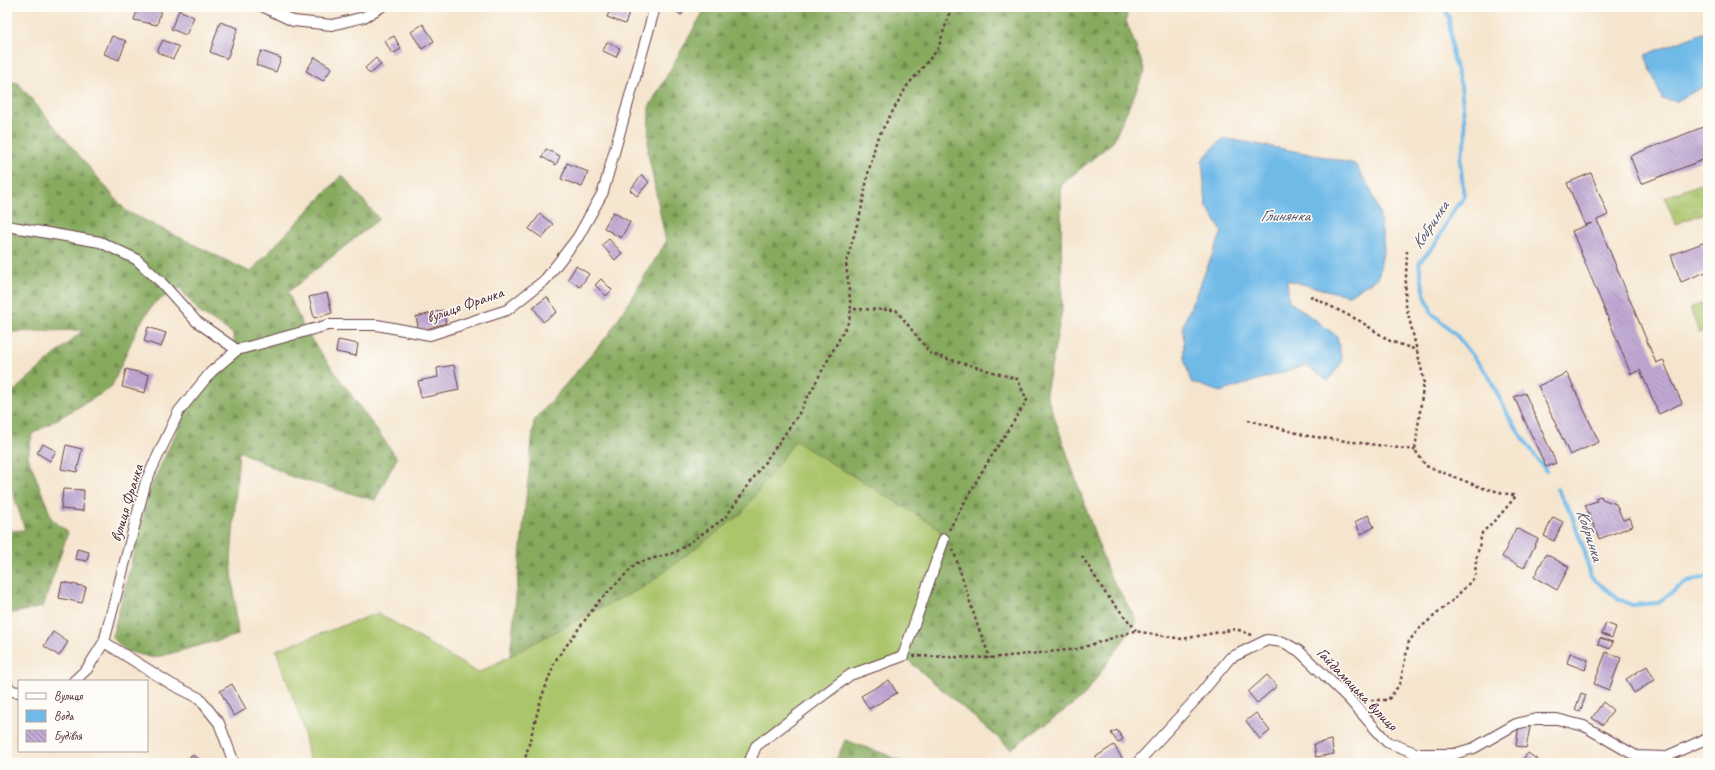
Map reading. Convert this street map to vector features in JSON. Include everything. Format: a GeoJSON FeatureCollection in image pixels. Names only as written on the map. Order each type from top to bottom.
{"type":"FeatureCollection","features":[{"type":"Feature","properties":{"kind":"street"},"geometry":{"type":"LineString","coordinates":[[264,7],[293,21],[332,25],[364,17],[381,7]]}},
{"type":"Feature","properties":{"kind":"street","name":"вулиця Франка"},"geometry":{"type":"LineString","coordinates":[[75,680],[87,669],[104,642],[146,481],[179,412],[211,372],[237,350],[328,325],[377,324],[430,335],[507,310],[545,280],[578,237],[603,192],[655,7]]}},
{"type":"Feature","properties":{"kind":"street"},"geometry":{"type":"LineString","coordinates":[[7,226],[100,242],[136,259],[161,282],[196,321],[237,350]]}},
{"type":"Feature","properties":{"kind":"street"},"geometry":{"type":"LineString","coordinates":[[749,763],[756,746],[850,675],[903,656],[948,543]]}},
{"type":"Feature","properties":{"kind":"street"},"geometry":{"type":"LineString","coordinates":[[1137,763],[1197,698],[1230,658],[1267,640]]}},
{"type":"Feature","properties":{"kind":"street","name":"Гайдамацька вулиця"},"geometry":{"type":"LineString","coordinates":[[1267,640],[1283,642],[1299,651],[1349,700],[1386,742],[1418,754],[1454,754],[1474,748],[1516,724],[1536,719],[1557,719],[1584,726],[1636,756],[1662,760],[1708,738]]}},
{"type":"Feature","properties":{"kind":"street"},"geometry":{"type":"LineString","coordinates":[[104,642],[171,684],[199,698],[218,723],[234,763]]}},
{"type":"Feature","properties":{"kind":"street"},"geometry":{"type":"LineString","coordinates":[[7,685],[12,691],[18,692]]}},
{"type":"Feature","properties":{"kind":"path"},"geometry":{"type":"LineString","coordinates":[[524,763],[541,699],[555,661],[599,601],[637,563],[676,552],[725,518],[797,416],[849,321],[851,309],[846,263],[861,211],[877,139],[907,86],[938,49],[949,14],[949,7]]}},
{"type":"Feature","properties":{"kind":"path"},"geometry":{"type":"LineString","coordinates":[[1349,700],[1388,700],[1400,684],[1409,641],[1420,628],[1453,600],[1476,577],[1476,561],[1482,533],[1516,496],[1483,488],[1426,466],[1415,450],[1424,380],[1405,301],[1407,251]]}},
{"type":"Feature","properties":{"kind":"path"},"geometry":{"type":"LineString","coordinates":[[1310,296],[1360,320],[1390,341],[1417,350]]}},
{"type":"Feature","properties":{"kind":"path"},"geometry":{"type":"LineString","coordinates":[[851,309],[896,310],[931,354],[1017,380],[1027,400],[981,473],[948,543],[990,658]]}},
{"type":"Feature","properties":{"kind":"path"},"geometry":{"type":"LineString","coordinates":[[1248,420],[1308,436],[1415,450]]}},
{"type":"Feature","properties":{"kind":"path"},"geometry":{"type":"LineString","coordinates":[[1082,556],[1106,594],[1136,631]]}},
{"type":"Feature","properties":{"kind":"path"},"geometry":{"type":"LineString","coordinates":[[903,656],[990,658],[1078,649],[1136,631],[1182,639],[1236,629],[1267,640]]}},
{"type":"Feature","properties":{"kind":"green space"},"geometry":{"type":"Polygon","coordinates":[[[706,7],[1128,7],[1126,21],[1145,71],[1113,142],[1061,185],[1062,311],[1046,393],[1108,572],[1137,621],[1083,697],[1011,749],[903,656],[944,539],[937,527],[795,441],[741,514],[644,587],[510,656],[534,421],[608,335],[666,242],[648,153],[649,107],[706,7]]]}},
{"type":"Feature","properties":{"kind":"green space"},"geometry":{"type":"Polygon","coordinates":[[[7,81],[18,83],[126,211],[250,272],[342,175],[379,219],[288,292],[305,331],[397,458],[375,500],[292,477],[239,451],[231,561],[238,635],[154,658],[126,651],[112,637],[151,486],[194,395],[229,364],[237,350],[232,333],[200,313],[180,288],[154,303],[138,327],[111,388],[32,434],[28,457],[52,519],[68,532],[43,607],[7,614],[7,531],[25,530],[7,475],[7,397],[83,330],[7,332],[7,81]]]}},
{"type":"Feature","properties":{"kind":"green space"},"geometry":{"type":"Polygon","coordinates":[[[1708,181],[1708,212],[1675,224],[1665,197],[1708,181]]]}},
{"type":"Feature","properties":{"kind":"green space"},"geometry":{"type":"Polygon","coordinates":[[[1708,301],[1708,330],[1699,333],[1690,308],[1708,301]]]}},
{"type":"Feature","properties":{"kind":"green space"},"geometry":{"type":"Polygon","coordinates":[[[795,441],[937,527],[944,539],[903,656],[850,675],[756,746],[749,763],[310,763],[302,723],[276,650],[378,613],[478,673],[589,614],[644,587],[741,514],[795,441]]]}},
{"type":"Feature","properties":{"kind":"green space"},"geometry":{"type":"Polygon","coordinates":[[[845,740],[885,754],[905,763],[835,763],[845,740]]]}},
{"type":"Feature","properties":{"kind":"water"},"geometry":{"type":"Polygon","coordinates":[[[1708,31],[1708,84],[1677,101],[1662,99],[1645,55],[1708,31]]]}},
{"type":"Feature","properties":{"kind":"water","name":"Глинянка"},"geometry":{"type":"Polygon","coordinates":[[[1223,138],[1316,155],[1355,164],[1370,188],[1379,212],[1384,247],[1378,278],[1349,295],[1287,280],[1289,301],[1337,336],[1342,362],[1328,381],[1306,365],[1220,392],[1191,382],[1184,358],[1183,325],[1222,232],[1206,205],[1202,160],[1223,138]]]}},
{"type":"Feature","properties":{"kind":"building"},"geometry":{"type":"Polygon","coordinates":[[[138,7],[149,7],[161,10],[157,25],[134,20],[138,7]]]}},
{"type":"Feature","properties":{"kind":"building"},"geometry":{"type":"Polygon","coordinates":[[[611,7],[631,7],[625,24],[607,17],[611,7]]]}},
{"type":"Feature","properties":{"kind":"building"},"geometry":{"type":"Polygon","coordinates":[[[670,7],[687,7],[681,15],[670,7]]]}},
{"type":"Feature","properties":{"kind":"building"},"geometry":{"type":"Polygon","coordinates":[[[179,10],[194,17],[186,35],[171,29],[179,10]]]}},
{"type":"Feature","properties":{"kind":"building"},"geometry":{"type":"Polygon","coordinates":[[[220,22],[238,28],[227,59],[210,52],[220,22]]]}},
{"type":"Feature","properties":{"kind":"building"},"geometry":{"type":"Polygon","coordinates":[[[423,24],[434,41],[422,49],[411,32],[423,24]]]}},
{"type":"Feature","properties":{"kind":"building"},"geometry":{"type":"Polygon","coordinates":[[[112,36],[126,41],[119,60],[104,54],[112,36]]]}},
{"type":"Feature","properties":{"kind":"building"},"geometry":{"type":"Polygon","coordinates":[[[394,36],[401,49],[392,54],[385,41],[394,36]]]}},
{"type":"Feature","properties":{"kind":"building"},"geometry":{"type":"Polygon","coordinates":[[[163,40],[179,47],[173,59],[157,52],[163,40]]]}},
{"type":"Feature","properties":{"kind":"building"},"geometry":{"type":"Polygon","coordinates":[[[607,42],[620,48],[616,57],[603,51],[607,42]]]}},
{"type":"Feature","properties":{"kind":"building"},"geometry":{"type":"Polygon","coordinates":[[[261,51],[281,58],[276,72],[256,65],[261,51]]]}},
{"type":"Feature","properties":{"kind":"building"},"geometry":{"type":"Polygon","coordinates":[[[315,57],[332,68],[323,81],[306,71],[315,57]]]}},
{"type":"Feature","properties":{"kind":"building"},"geometry":{"type":"Polygon","coordinates":[[[376,58],[381,65],[370,74],[365,68],[376,58]]]}},
{"type":"Feature","properties":{"kind":"building"},"geometry":{"type":"Polygon","coordinates":[[[1708,125],[1708,158],[1641,184],[1630,156],[1708,125]]]}},
{"type":"Feature","properties":{"kind":"building"},"geometry":{"type":"Polygon","coordinates":[[[546,149],[560,156],[556,165],[542,157],[546,149]]]}},
{"type":"Feature","properties":{"kind":"building"},"geometry":{"type":"Polygon","coordinates":[[[567,163],[588,172],[582,187],[561,179],[567,163]]]}},
{"type":"Feature","properties":{"kind":"building"},"geometry":{"type":"Polygon","coordinates":[[[1591,173],[1608,215],[1597,220],[1656,363],[1663,360],[1682,403],[1659,414],[1640,370],[1631,374],[1572,231],[1592,223],[1585,225],[1567,183],[1591,173]]]}},
{"type":"Feature","properties":{"kind":"building"},"geometry":{"type":"Polygon","coordinates":[[[642,175],[649,182],[637,196],[630,190],[642,175]]]}},
{"type":"Feature","properties":{"kind":"building"},"geometry":{"type":"Polygon","coordinates":[[[613,212],[630,222],[621,238],[604,228],[613,212]]]}},
{"type":"Feature","properties":{"kind":"building"},"geometry":{"type":"Polygon","coordinates":[[[540,214],[553,224],[542,238],[529,229],[540,214]]]}},
{"type":"Feature","properties":{"kind":"building"},"geometry":{"type":"Polygon","coordinates":[[[609,239],[622,253],[615,260],[602,245],[609,239]]]}},
{"type":"Feature","properties":{"kind":"building"},"geometry":{"type":"Polygon","coordinates":[[[1708,241],[1708,271],[1681,282],[1671,255],[1708,241]]]}},
{"type":"Feature","properties":{"kind":"building"},"geometry":{"type":"Polygon","coordinates":[[[576,266],[589,274],[580,287],[568,279],[576,266]]]}},
{"type":"Feature","properties":{"kind":"building"},"geometry":{"type":"Polygon","coordinates":[[[601,279],[612,290],[606,296],[595,285],[601,279]]]}},
{"type":"Feature","properties":{"kind":"building"},"geometry":{"type":"Polygon","coordinates":[[[327,293],[332,313],[314,318],[309,297],[327,293]]]}},
{"type":"Feature","properties":{"kind":"building"},"geometry":{"type":"Polygon","coordinates":[[[547,297],[557,312],[543,322],[533,307],[547,297]]]}},
{"type":"Feature","properties":{"kind":"building"},"geometry":{"type":"Polygon","coordinates":[[[443,310],[446,323],[419,331],[416,317],[443,310]]]}},
{"type":"Feature","properties":{"kind":"building"},"geometry":{"type":"Polygon","coordinates":[[[148,327],[166,333],[161,347],[144,341],[148,327]]]}},
{"type":"Feature","properties":{"kind":"building"},"geometry":{"type":"Polygon","coordinates":[[[338,340],[358,344],[356,356],[336,352],[338,340]]]}},
{"type":"Feature","properties":{"kind":"building"},"geometry":{"type":"Polygon","coordinates":[[[454,365],[459,390],[421,398],[418,381],[438,377],[437,368],[454,365]]]}},
{"type":"Feature","properties":{"kind":"building"},"geometry":{"type":"Polygon","coordinates":[[[126,369],[149,375],[145,393],[122,387],[126,369]]]}},
{"type":"Feature","properties":{"kind":"building"},"geometry":{"type":"Polygon","coordinates":[[[1567,373],[1599,442],[1570,455],[1538,386],[1567,373]]]}},
{"type":"Feature","properties":{"kind":"building"},"geometry":{"type":"Polygon","coordinates":[[[1525,393],[1556,463],[1546,467],[1514,397],[1525,393]]]}},
{"type":"Feature","properties":{"kind":"building"},"geometry":{"type":"Polygon","coordinates":[[[43,444],[56,451],[50,461],[37,453],[43,444]]]}},
{"type":"Feature","properties":{"kind":"building"},"geometry":{"type":"Polygon","coordinates":[[[66,445],[82,449],[77,472],[61,469],[66,445]]]}},
{"type":"Feature","properties":{"kind":"building"},"geometry":{"type":"Polygon","coordinates":[[[63,489],[84,490],[83,511],[61,509],[63,489]]]}},
{"type":"Feature","properties":{"kind":"building"},"geometry":{"type":"Polygon","coordinates":[[[1601,496],[1602,499],[1616,504],[1623,520],[1630,518],[1633,526],[1599,539],[1585,505],[1597,501],[1595,498],[1601,496]]]}},
{"type":"Feature","properties":{"kind":"building"},"geometry":{"type":"Polygon","coordinates":[[[1368,515],[1374,527],[1361,534],[1355,522],[1368,515]]]}},
{"type":"Feature","properties":{"kind":"building"},"geometry":{"type":"Polygon","coordinates":[[[1553,517],[1563,522],[1554,541],[1544,536],[1553,517]]]}},
{"type":"Feature","properties":{"kind":"building"},"geometry":{"type":"Polygon","coordinates":[[[1516,528],[1538,539],[1524,568],[1502,557],[1516,528]]]}},
{"type":"Feature","properties":{"kind":"building"},"geometry":{"type":"Polygon","coordinates":[[[77,549],[89,552],[87,561],[75,559],[77,549]]]}},
{"type":"Feature","properties":{"kind":"building"},"geometry":{"type":"Polygon","coordinates":[[[1546,554],[1569,567],[1557,590],[1534,577],[1546,554]]]}},
{"type":"Feature","properties":{"kind":"building"},"geometry":{"type":"Polygon","coordinates":[[[62,582],[86,587],[82,603],[59,598],[62,582]]]}},
{"type":"Feature","properties":{"kind":"building"},"geometry":{"type":"Polygon","coordinates":[[[1606,623],[1616,627],[1612,638],[1602,634],[1606,623]]]}},
{"type":"Feature","properties":{"kind":"building"},"geometry":{"type":"Polygon","coordinates":[[[53,632],[68,642],[59,656],[44,646],[53,632]]]}},
{"type":"Feature","properties":{"kind":"building"},"geometry":{"type":"Polygon","coordinates":[[[1600,638],[1613,642],[1610,649],[1598,644],[1600,638]]]}},
{"type":"Feature","properties":{"kind":"building"},"geometry":{"type":"Polygon","coordinates":[[[1606,652],[1621,658],[1609,690],[1594,684],[1606,652]]]}},
{"type":"Feature","properties":{"kind":"building"},"geometry":{"type":"Polygon","coordinates":[[[1570,653],[1588,660],[1585,670],[1567,663],[1570,653]]]}},
{"type":"Feature","properties":{"kind":"building"},"geometry":{"type":"Polygon","coordinates":[[[1647,666],[1655,680],[1634,693],[1626,679],[1647,666]]]}},
{"type":"Feature","properties":{"kind":"building"},"geometry":{"type":"Polygon","coordinates":[[[1267,675],[1277,686],[1257,703],[1248,692],[1267,675]]]}},
{"type":"Feature","properties":{"kind":"building"},"geometry":{"type":"Polygon","coordinates":[[[889,680],[897,693],[869,709],[861,696],[889,680]]]}},
{"type":"Feature","properties":{"kind":"building"},"geometry":{"type":"Polygon","coordinates":[[[232,684],[246,709],[234,716],[220,691],[232,684]]]}},
{"type":"Feature","properties":{"kind":"building"},"geometry":{"type":"Polygon","coordinates":[[[1581,693],[1586,695],[1580,712],[1575,710],[1581,693]]]}},
{"type":"Feature","properties":{"kind":"building"},"geometry":{"type":"Polygon","coordinates":[[[1603,702],[1613,710],[1603,725],[1592,718],[1603,702]]]}},
{"type":"Feature","properties":{"kind":"building"},"geometry":{"type":"Polygon","coordinates":[[[1256,713],[1270,731],[1260,739],[1246,721],[1256,713]]]}},
{"type":"Feature","properties":{"kind":"building"},"geometry":{"type":"Polygon","coordinates":[[[1519,725],[1530,727],[1526,748],[1516,746],[1519,725]]]}},
{"type":"Feature","properties":{"kind":"building"},"geometry":{"type":"Polygon","coordinates":[[[1117,730],[1123,739],[1118,743],[1111,733],[1117,730]]]}},
{"type":"Feature","properties":{"kind":"building"},"geometry":{"type":"Polygon","coordinates":[[[1331,740],[1334,754],[1316,757],[1314,744],[1331,740]]]}},
{"type":"Feature","properties":{"kind":"building"},"geometry":{"type":"Polygon","coordinates":[[[1114,745],[1122,758],[1114,763],[1097,763],[1094,758],[1114,745]]]}},
{"type":"Feature","properties":{"kind":"building"},"geometry":{"type":"Polygon","coordinates":[[[1528,753],[1542,763],[1520,763],[1528,753]]]}},
{"type":"Feature","properties":{"kind":"building"},"geometry":{"type":"Polygon","coordinates":[[[191,755],[207,763],[187,763],[191,755]]]}},
{"type":"Feature","properties":{"kind":"waterway","name":"Кобринка"},"geometry":{"type":"LineString","coordinates":[[1444,7],[1449,18],[1453,58],[1461,86],[1466,137],[1460,160],[1464,197],[1451,214],[1436,243],[1419,263],[1424,293],[1432,313],[1458,337],[1488,375],[1510,419],[1546,471]]}},
{"type":"Feature","properties":{"kind":"waterway","name":"Кобринка"},"geometry":{"type":"LineString","coordinates":[[1557,489],[1571,513],[1586,556],[1590,576],[1617,598],[1632,605],[1657,603],[1685,583],[1708,576]]}}]}
